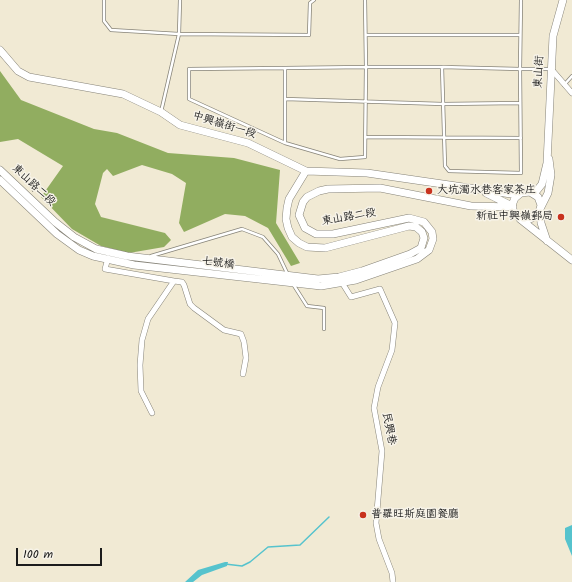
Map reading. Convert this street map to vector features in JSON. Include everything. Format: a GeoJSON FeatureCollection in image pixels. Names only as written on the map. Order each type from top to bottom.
{"type":"FeatureCollection","features":[{"type":"Feature","properties":{"kind":"main road","name":"東山街"},"geometry":{"type":"LineString","coordinates":[[534,194],[542,184],[544,175],[553,36],[563,0]]}},
{"type":"Feature","properties":{"kind":"main road","name":"中興嶺街一段"},"geometry":{"type":"LineString","coordinates":[[0,50],[18,71],[29,78],[123,94],[161,112],[180,125],[248,143],[306,171],[374,174],[518,195]]}},
{"type":"Feature","properties":{"kind":"main road","name":"東山街"},"geometry":{"type":"LineString","coordinates":[[540,210],[548,193],[551,175],[547,147]]}},
{"type":"Feature","properties":{"kind":"main road","name":"東山路二段"},"geometry":{"type":"LineString","coordinates":[[0,170],[64,230],[85,244],[108,256],[142,258],[159,264]]}},
{"type":"Feature","properties":{"kind":"main road"},"geometry":{"type":"LineString","coordinates":[[288,276],[318,279],[339,277],[410,254],[421,248],[424,238],[422,232],[416,227],[402,227],[316,249],[299,243],[292,236],[286,219],[289,199],[306,171]]}},
{"type":"Feature","properties":{"kind":"main road","name":"東山路二段"},"geometry":{"type":"LineString","coordinates":[[0,180],[57,234],[79,250],[159,264]]}},
{"type":"Feature","properties":{"kind":"main road","name":"東山路二段"},"geometry":{"type":"LineString","coordinates":[[275,282],[321,286],[343,284],[409,263],[425,255],[432,244],[432,232],[424,222],[409,218],[333,234],[316,234],[305,228],[299,215],[303,202],[312,194],[328,189],[380,188],[471,206],[513,207]]}},
{"type":"Feature","properties":{"kind":"main road","name":"中興嶺街一段"},"geometry":{"type":"LineString","coordinates":[[480,190],[513,207]]}},
{"type":"Feature","properties":{"kind":"main road"},"geometry":{"type":"LineString","coordinates":[[546,241],[541,223],[540,200],[534,194],[525,192],[518,195],[513,201],[516,216],[546,241],[572,260]]}},
{"type":"Feature","properties":{"kind":"main road"},"geometry":{"type":"LineString","coordinates":[[516,216],[525,220],[530,219],[538,214],[540,210]]}},
{"type":"Feature","properties":{"kind":"main road","name":"七號橋"},"geometry":{"type":"LineString","coordinates":[[159,264],[288,276]]}},
{"type":"Feature","properties":{"kind":"main road","name":"七號橋"},"geometry":{"type":"LineString","coordinates":[[159,264],[275,282]]}},
{"type":"Feature","properties":{"kind":"street"},"geometry":{"type":"LineString","coordinates":[[551,69],[572,93]]}},
{"type":"Feature","properties":{"kind":"street"},"geometry":{"type":"LineString","coordinates":[[108,256],[106,269],[174,281],[184,285],[190,304],[194,308],[224,330],[241,334],[244,342],[246,358],[243,374]]}},
{"type":"Feature","properties":{"kind":"street","name":"民興巷"},"geometry":{"type":"LineString","coordinates":[[339,277],[351,297],[380,290],[395,323],[392,350],[378,388],[374,408],[375,422],[382,451],[376,523],[379,539],[392,573],[393,582]]}},
{"type":"Feature","properties":{"kind":"street"},"geometry":{"type":"LineString","coordinates":[[152,413],[141,391],[140,365],[142,340],[148,319],[174,281]]}},
{"type":"Feature","properties":{"kind":"lane"},"geometry":{"type":"LineString","coordinates":[[104,0],[104,20],[111,30],[179,34],[309,35],[310,3],[314,0]]}},
{"type":"Feature","properties":{"kind":"lane"},"geometry":{"type":"LineString","coordinates":[[161,112],[179,34],[180,0]]}},
{"type":"Feature","properties":{"kind":"lane"},"geometry":{"type":"LineString","coordinates":[[365,0],[366,35],[366,67],[366,102],[365,157],[340,159],[284,142],[189,99],[189,69],[366,67],[551,69]]}},
{"type":"Feature","properties":{"kind":"lane"},"geometry":{"type":"LineString","coordinates":[[442,67],[445,166],[449,172],[521,173],[521,0]]}},
{"type":"Feature","properties":{"kind":"lane"},"geometry":{"type":"LineString","coordinates":[[366,35],[520,35]]}},
{"type":"Feature","properties":{"kind":"lane"},"geometry":{"type":"LineString","coordinates":[[284,142],[285,68]]}},
{"type":"Feature","properties":{"kind":"lane"},"geometry":{"type":"LineString","coordinates":[[564,85],[572,76]]}},
{"type":"Feature","properties":{"kind":"lane"},"geometry":{"type":"LineString","coordinates":[[284,99],[443,104],[520,103]]}},
{"type":"Feature","properties":{"kind":"lane"},"geometry":{"type":"LineString","coordinates":[[365,137],[521,138]]}},
{"type":"Feature","properties":{"kind":"lane"},"geometry":{"type":"LineString","coordinates":[[142,258],[242,230],[263,237],[278,254],[288,276],[307,306],[324,308],[324,329]]}},
{"type":"Feature","properties":{"kind":"green space"},"geometry":{"type":"Polygon","coordinates":[[[0,71],[21,100],[94,129],[117,133],[168,153],[234,158],[280,170],[276,223],[300,263],[291,266],[268,228],[245,216],[225,214],[184,232],[179,223],[186,183],[172,174],[142,165],[113,176],[107,169],[103,173],[95,204],[101,217],[165,233],[171,240],[164,247],[129,253],[101,246],[72,229],[41,197],[63,166],[18,139],[0,142],[0,71]]]}},
{"type":"Feature","properties":{"kind":"water"},"geometry":{"type":"Polygon","coordinates":[[[572,525],[572,556],[565,539],[565,528],[572,525]]]}},
{"type":"Feature","properties":{"kind":"water"},"geometry":{"type":"Polygon","coordinates":[[[228,562],[227,566],[202,575],[193,582],[185,582],[198,570],[228,562]]]}},
{"type":"Feature","properties":{"kind":"waterway"},"geometry":{"type":"LineString","coordinates":[[225,564],[242,566],[250,562],[268,547],[300,545],[329,517]]}},
{"type":"Feature","properties":{"kind":"place","name":"大坑濁水巷客家茶庄"},"geometry":{"type":"Point","coordinates":[429,191]}},
{"type":"Feature","properties":{"kind":"place","name":"新社中興嶺郵局"},"geometry":{"type":"Point","coordinates":[561,217]}},
{"type":"Feature","properties":{"kind":"place","name":"普羅旺斯庭園餐廳"},"geometry":{"type":"Point","coordinates":[363,515]}}]}
